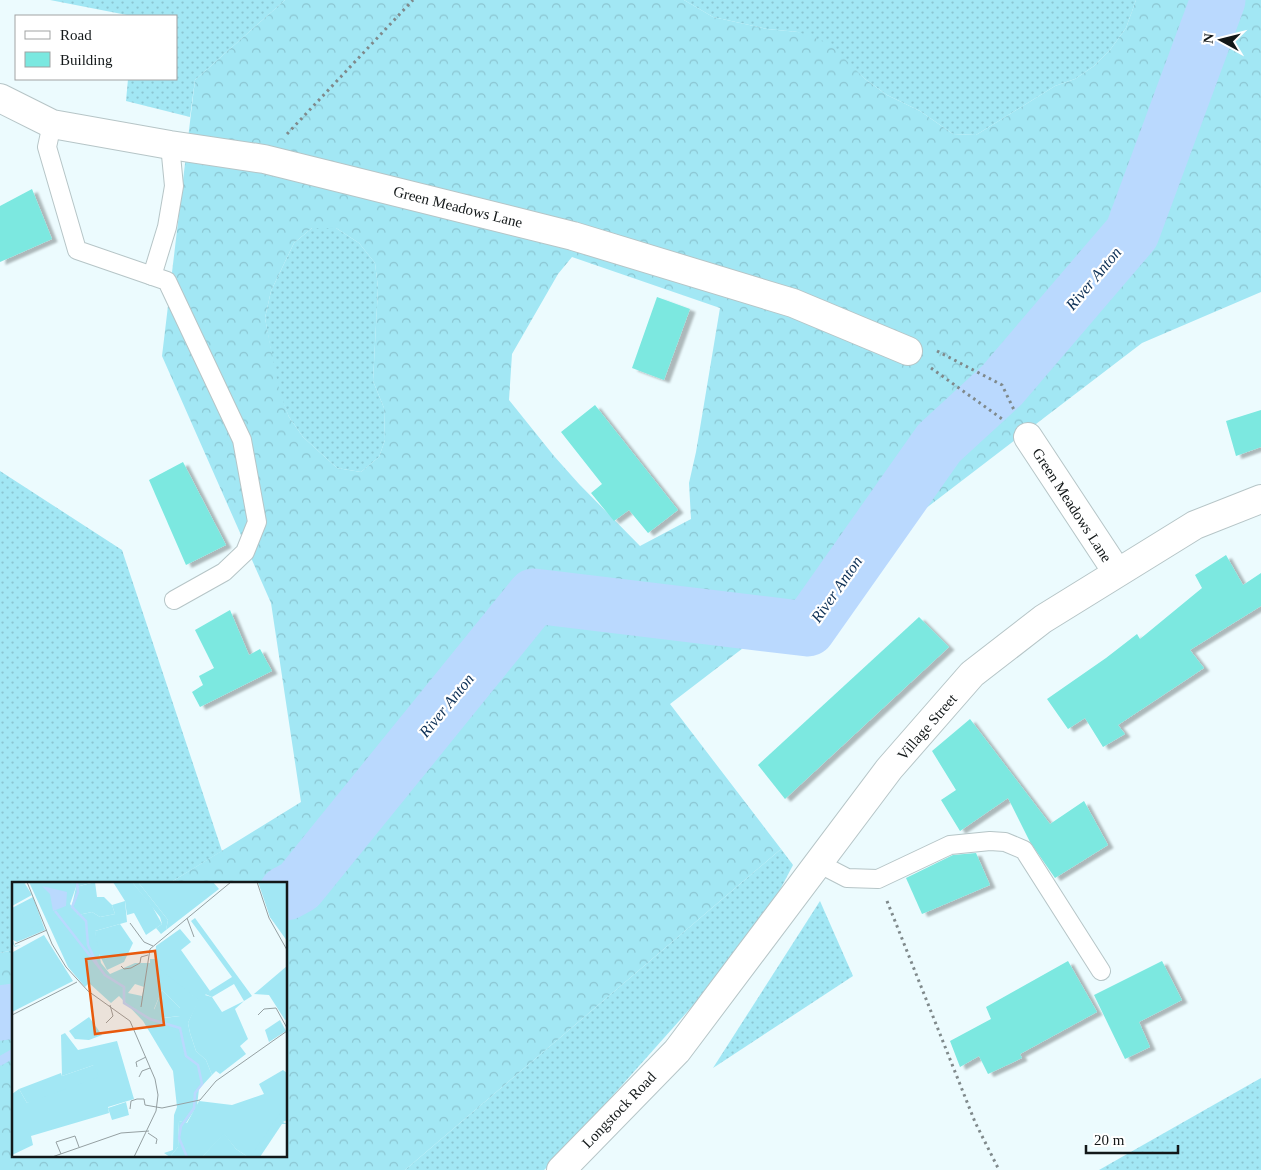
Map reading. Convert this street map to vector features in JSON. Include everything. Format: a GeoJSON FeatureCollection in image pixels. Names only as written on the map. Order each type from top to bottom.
{"type":"FeatureCollection","features":[{"type":"Feature","properties":{"kind":"street","name":"Green Meadows Lane"},"geometry":{"type":"LineString","coordinates":[[0,98],[52,124],[264,159],[573,236],[793,303],[908,352]]}},
{"type":"Feature","properties":{"kind":"street","name":"Green Meadows Lane"},"geometry":{"type":"LineString","coordinates":[[1028,437],[1117,572]]}},
{"type":"Feature","properties":{"kind":"street","name":"Village Street"},"geometry":{"type":"LineString","coordinates":[[677,1051],[889,770],[972,674],[1043,620],[1117,572],[1195,525],[1261,499]]}},
{"type":"Feature","properties":{"kind":"street","name":"Longstock Road"},"geometry":{"type":"LineString","coordinates":[[561,1170],[677,1051]]}},
{"type":"Feature","properties":{"kind":"lane"},"geometry":{"type":"LineString","coordinates":[[52,124],[47,146],[77,250],[167,281],[242,440],[257,522],[245,552],[224,572],[174,600]]}},
{"type":"Feature","properties":{"kind":"lane"},"geometry":{"type":"LineString","coordinates":[[152,276],[168,227],[174,186],[170,145]]}},
{"type":"Feature","properties":{"kind":"lane"},"geometry":{"type":"LineString","coordinates":[[818,863],[848,878],[878,879],[950,845],[990,841],[1005,842],[1024,850],[1101,970]]}},
{"type":"Feature","properties":{"kind":"path"},"geometry":{"type":"LineString","coordinates":[[264,159],[413,0]]}},
{"type":"Feature","properties":{"kind":"path"},"geometry":{"type":"LineString","coordinates":[[935,351],[1002,385],[1028,437]]}},
{"type":"Feature","properties":{"kind":"path"},"geometry":{"type":"LineString","coordinates":[[908,352],[1028,437]]}},
{"type":"Feature","properties":{"kind":"path"},"geometry":{"type":"LineString","coordinates":[[878,879],[971,1113],[999,1170]]}},
{"type":"Feature","properties":{"kind":"green space"},"geometry":{"type":"Polygon","coordinates":[[[50,0],[285,0],[195,80],[190,117],[126,101],[128,80],[178,80],[178,15],[127,15],[50,0]]]}},
{"type":"Feature","properties":{"kind":"green space"},"geometry":{"type":"Polygon","coordinates":[[[285,0],[684,0],[713,17],[767,29],[798,32],[829,43],[865,79],[887,95],[920,111],[953,134],[976,135],[1055,86],[1075,79],[1094,66],[1110,50],[1126,28],[1136,0],[1261,0],[1261,292],[1142,343],[670,704],[781,849],[405,1170],[0,1170],[0,953],[12,950],[12,1158],[288,1158],[288,882],[171,882],[301,802],[271,603],[162,356],[195,80],[285,0]],[[312,228],[294,243],[271,291],[265,318],[279,390],[289,417],[303,437],[337,468],[361,472],[379,457],[385,440],[384,408],[373,381],[378,288],[375,263],[359,243],[336,228],[312,228]],[[572,257],[558,274],[512,354],[509,400],[579,484],[640,546],[691,519],[689,483],[720,308],[572,257]]]}},
{"type":"Feature","properties":{"kind":"green space"},"geometry":{"type":"Polygon","coordinates":[[[684,0],[1136,0],[1126,28],[1110,50],[1094,66],[1075,79],[1055,86],[976,135],[953,134],[920,111],[887,95],[865,79],[848,63],[798,32],[767,29],[713,17],[684,0]]]}},
{"type":"Feature","properties":{"kind":"green space"},"geometry":{"type":"Polygon","coordinates":[[[312,228],[336,228],[359,243],[375,263],[378,288],[373,381],[384,408],[385,440],[379,457],[361,472],[337,468],[303,437],[289,417],[278,390],[265,318],[271,291],[294,243],[312,228]]]}},
{"type":"Feature","properties":{"kind":"green space"},"geometry":{"type":"Polygon","coordinates":[[[0,471],[122,550],[222,851],[171,882],[12,882],[12,950],[0,953],[0,471]]]}},
{"type":"Feature","properties":{"kind":"green space"},"geometry":{"type":"Polygon","coordinates":[[[781,849],[793,865],[771,907],[745,947],[558,1157],[544,1170],[405,1170],[781,849]]]}},
{"type":"Feature","properties":{"kind":"green space"},"geometry":{"type":"Polygon","coordinates":[[[820,901],[853,976],[713,1068],[820,901]]]}},
{"type":"Feature","properties":{"kind":"green space"},"geometry":{"type":"Polygon","coordinates":[[[1261,1078],[1261,1170],[1099,1170],[1261,1078]]]}},
{"type":"Feature","properties":{"kind":"building"},"geometry":{"type":"Polygon","coordinates":[[[32,189],[52,239],[0,262],[0,206],[32,189]]]}},
{"type":"Feature","properties":{"kind":"building"},"geometry":{"type":"Polygon","coordinates":[[[657,297],[690,309],[664,380],[632,368],[657,297]]]}},
{"type":"Feature","properties":{"kind":"building"},"geometry":{"type":"Polygon","coordinates":[[[595,405],[678,510],[648,533],[629,510],[614,521],[591,493],[602,484],[561,432],[595,405]]]}},
{"type":"Feature","properties":{"kind":"building"},"geometry":{"type":"Polygon","coordinates":[[[1261,410],[1261,447],[1236,456],[1226,421],[1261,410]]]}},
{"type":"Feature","properties":{"kind":"building"},"geometry":{"type":"Polygon","coordinates":[[[183,462],[226,545],[186,565],[149,480],[183,462]]]}},
{"type":"Feature","properties":{"kind":"building"},"geometry":{"type":"Polygon","coordinates":[[[1226,555],[1243,585],[1261,573],[1261,606],[1190,650],[1204,668],[1118,725],[1125,734],[1103,747],[1085,718],[1068,729],[1047,699],[1137,634],[1140,639],[1202,588],[1195,575],[1226,555]]]}},
{"type":"Feature","properties":{"kind":"building"},"geometry":{"type":"Polygon","coordinates":[[[230,610],[249,655],[260,649],[272,671],[200,707],[192,692],[203,685],[199,676],[214,668],[195,630],[230,610]]]}},
{"type":"Feature","properties":{"kind":"building"},"geometry":{"type":"Polygon","coordinates":[[[919,617],[949,647],[785,799],[758,765],[919,617]]]}},
{"type":"Feature","properties":{"kind":"building"},"geometry":{"type":"Polygon","coordinates":[[[970,719],[1050,824],[1084,801],[1108,845],[1055,878],[1030,842],[1008,798],[960,831],[941,800],[956,790],[932,751],[970,719]]]}},
{"type":"Feature","properties":{"kind":"building"},"geometry":{"type":"Polygon","coordinates":[[[976,853],[990,885],[922,914],[906,878],[953,855],[976,853]]]}},
{"type":"Feature","properties":{"kind":"building"},"geometry":{"type":"Polygon","coordinates":[[[1068,961],[1097,1012],[1020,1054],[1022,1058],[988,1074],[979,1056],[960,1067],[950,1041],[991,1019],[986,1007],[1068,961]]]}},
{"type":"Feature","properties":{"kind":"building"},"geometry":{"type":"Polygon","coordinates":[[[1162,961],[1182,1000],[1139,1022],[1150,1047],[1125,1059],[1094,995],[1162,961]]]}},
{"type":"Feature","properties":{"kind":"waterway","name":"River Anton"},"geometry":{"type":"LineString","coordinates":[[288,892],[299,886],[534,596],[808,629],[939,443],[1002,385],[1132,233],[1218,0]]}},
{"type":"Feature","properties":{"kind":"waterway","name":"River Anton"},"geometry":{"type":"LineString","coordinates":[[288,892],[299,886]]}},
{"type":"Feature","properties":{"kind":"waterway","name":"River Anton"},"geometry":{"type":"LineString","coordinates":[[0,1013],[12,1011]]}},
{"type":"Feature","properties":{"kind":"waterway"},"geometry":{"type":"LineString","coordinates":[[0,1061],[12,1054]]}}]}
